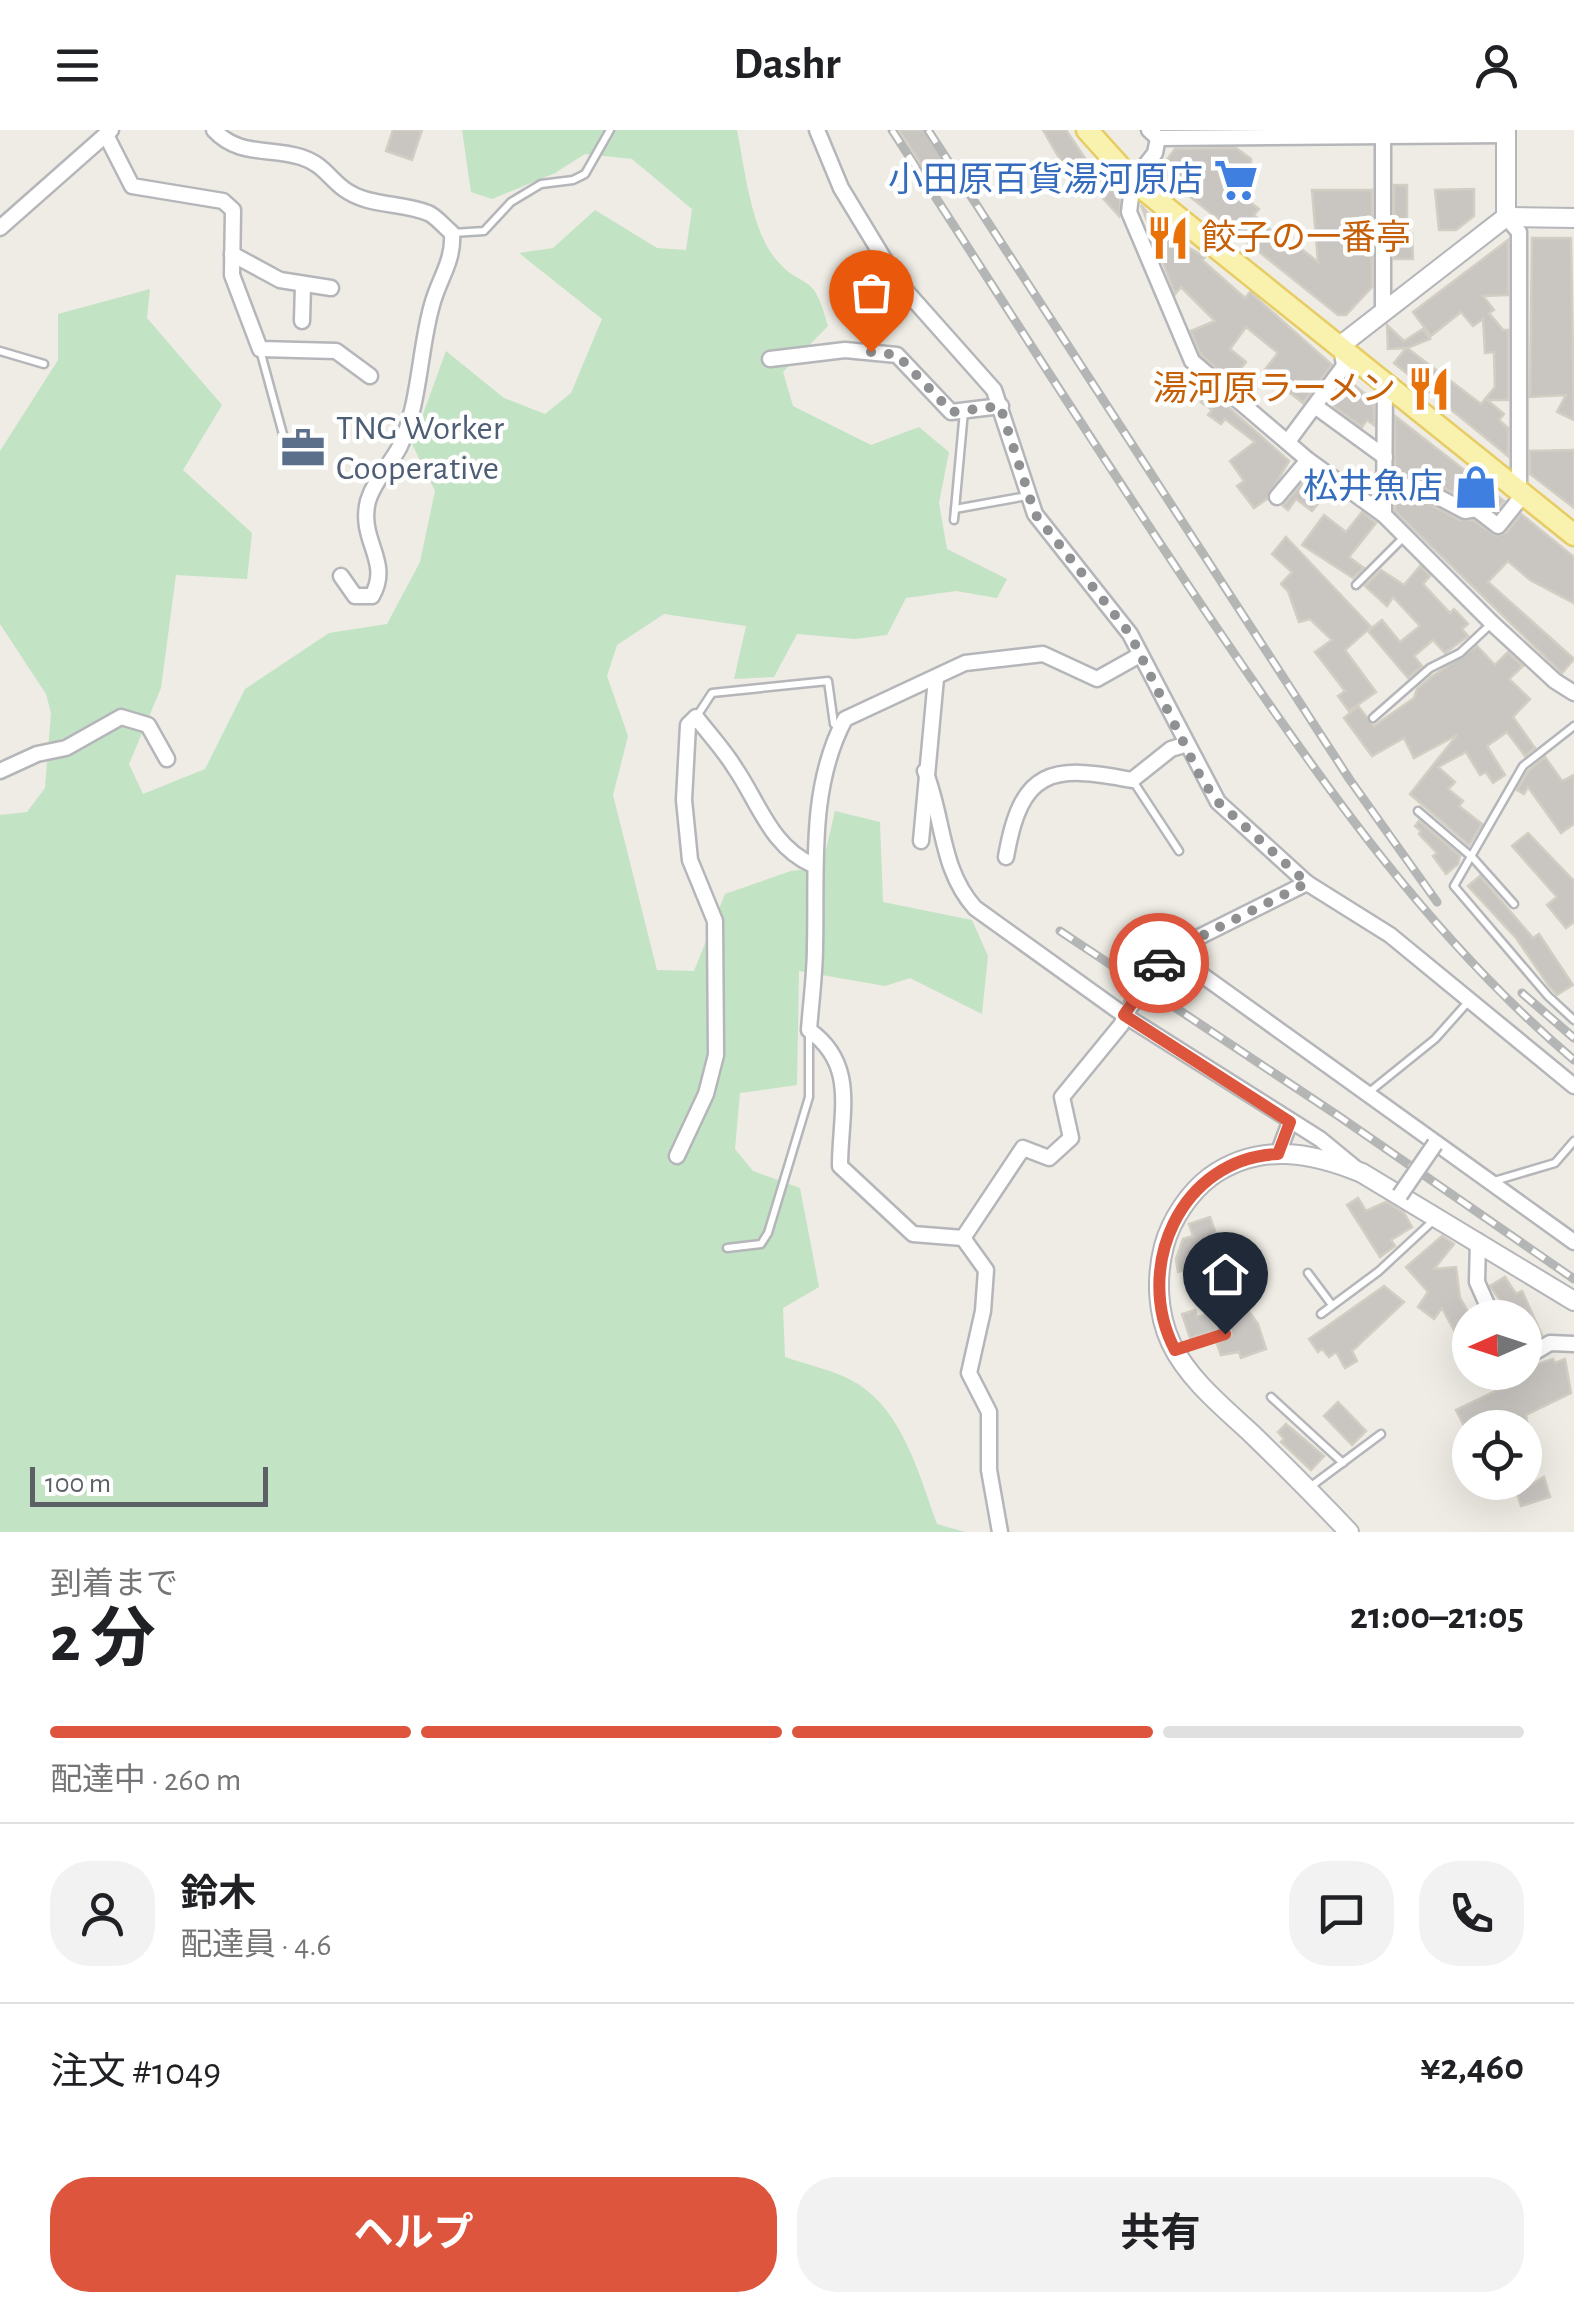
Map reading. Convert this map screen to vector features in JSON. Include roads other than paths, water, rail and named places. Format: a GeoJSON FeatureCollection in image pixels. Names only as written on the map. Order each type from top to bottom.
{"type":"FeatureCollection","features":[{"type":"Feature","properties":{"kind":"main road"},"geometry":{"type":"LineString","coordinates":[[1087,130],[1132,181],[1574,535]]}},
{"type":"Feature","properties":{"kind":"street"},"geometry":{"type":"LineString","coordinates":[[214,130],[226,142],[246,150],[280,152],[318,163],[343,188],[392,207],[429,213],[452,232],[452,260],[433,300],[406,428],[368,503],[366,538],[380,566],[380,582],[372,596],[355,596],[341,576]]}},
{"type":"Feature","properties":{"kind":"street"},"geometry":{"type":"LineString","coordinates":[[816,130],[841,188],[898,282],[994,390],[1029,496],[1047,533],[1119,618],[1218,802],[1307,883],[1390,936],[1574,1086]]}},
{"type":"Feature","properties":{"kind":"street"},"geometry":{"type":"LineString","coordinates":[[0,228],[109,132],[132,186],[223,202],[233,210],[232,275],[260,349],[336,351],[370,376]]}},
{"type":"Feature","properties":{"kind":"street"},"geometry":{"type":"LineString","coordinates":[[1384,483],[1421,488],[1465,511],[1476,509],[1498,526],[1521,494],[1519,232],[1506,217],[1506,132],[1154,134],[1156,153],[1132,181],[1130,212],[1192,361],[1290,440],[1308,460],[1384,515],[1555,682],[1574,692]]}},
{"type":"Feature","properties":{"kind":"street"},"geometry":{"type":"LineString","coordinates":[[1383,133],[1383,310]]}},
{"type":"Feature","properties":{"kind":"street"},"geometry":{"type":"LineString","coordinates":[[1290,440],[1344,366],[1340,345],[1383,310],[1506,217],[1574,218]]}},
{"type":"Feature","properties":{"kind":"street"},"geometry":{"type":"LineString","coordinates":[[232,254],[280,280],[331,288]]}},
{"type":"Feature","properties":{"kind":"street"},"geometry":{"type":"LineString","coordinates":[[302,285],[302,321]]}},
{"type":"Feature","properties":{"kind":"street"},"geometry":{"type":"LineString","coordinates":[[770,360],[845,350],[897,355],[952,412],[1000,406]]}},
{"type":"Feature","properties":{"kind":"street"},"geometry":{"type":"LineString","coordinates":[[1384,515],[1385,382]]}},
{"type":"Feature","properties":{"kind":"street"},"geometry":{"type":"LineString","coordinates":[[1315,406],[1384,457]]}},
{"type":"Feature","properties":{"kind":"street"},"geometry":{"type":"LineString","coordinates":[[1277,498],[1308,460]]}},
{"type":"Feature","properties":{"kind":"street"},"geometry":{"type":"LineString","coordinates":[[1000,1532],[989,1470],[989,1412],[969,1373],[983,1311],[986,1270],[963,1238],[913,1234],[840,1166],[842,1073],[835,1052],[809,1030],[816,947],[813,865],[822,796],[845,719],[965,664],[1043,654],[1097,679],[1138,656]]}},
{"type":"Feature","properties":{"kind":"street"},"geometry":{"type":"LineString","coordinates":[[921,841],[936,678]]}},
{"type":"Feature","properties":{"kind":"street"},"geometry":{"type":"LineString","coordinates":[[0,771],[37,754],[66,748],[121,717],[148,725],[167,759]]}},
{"type":"Feature","properties":{"kind":"street"},"geometry":{"type":"LineString","coordinates":[[677,1156],[706,1094],[716,1055],[716,921],[690,860],[684,800],[688,725],[696,717],[736,768],[773,833],[800,859],[813,865]]}},
{"type":"Feature","properties":{"kind":"street"},"geometry":{"type":"LineString","coordinates":[[1006,857],[1012,822],[1028,789],[1044,777],[1084,770],[1132,780],[1184,744]]}},
{"type":"Feature","properties":{"kind":"street"},"geometry":{"type":"LineString","coordinates":[[925,771],[938,802],[948,867],[958,890],[975,908],[1362,1173],[1574,1300]]}},
{"type":"Feature","properties":{"kind":"street"},"geometry":{"type":"LineString","coordinates":[[963,1238],[1023,1148],[1049,1158],[1071,1138],[1062,1097],[1121,1026],[1167,954],[1307,883]]}},
{"type":"Feature","properties":{"kind":"street"},"geometry":{"type":"LineString","coordinates":[[1167,954],[1574,1242]]}},
{"type":"Feature","properties":{"kind":"street"},"geometry":{"type":"LineString","coordinates":[[1278,1154],[1290,1122]]}},
{"type":"Feature","properties":{"kind":"street"},"geometry":{"type":"LineString","coordinates":[[1400,1196],[1435,1144]]}},
{"type":"Feature","properties":{"kind":"street"},"geometry":{"type":"LineString","coordinates":[[1349,1532],[1199,1383],[1175,1350],[1160,1306],[1160,1260],[1181,1210],[1208,1178],[1233,1163],[1278,1154],[1326,1158],[1362,1173]]}},
{"type":"Feature","properties":{"kind":"street"},"geometry":{"type":"LineString","coordinates":[[1478,1241],[1476,1282],[1484,1300]]}},
{"type":"Feature","properties":{"kind":"street"},"geometry":{"type":"LineString","coordinates":[[1542,1348],[1550,1343],[1574,1344]]}},
{"type":"Feature","properties":{"kind":"lane"},"geometry":{"type":"LineString","coordinates":[[452,232],[475,235],[511,202],[542,184],[573,180],[584,174],[610,130]]}},
{"type":"Feature","properties":{"kind":"lane"},"geometry":{"type":"LineString","coordinates":[[260,349],[290,460]]}},
{"type":"Feature","properties":{"kind":"lane"},"geometry":{"type":"LineString","coordinates":[[0,351],[44,364]]}},
{"type":"Feature","properties":{"kind":"lane"},"geometry":{"type":"LineString","coordinates":[[954,520],[964,410]]}},
{"type":"Feature","properties":{"kind":"lane"},"geometry":{"type":"LineString","coordinates":[[954,509],[1029,496]]}},
{"type":"Feature","properties":{"kind":"lane"},"geometry":{"type":"LineString","coordinates":[[1356,585],[1404,536]]}},
{"type":"Feature","properties":{"kind":"lane"},"geometry":{"type":"LineString","coordinates":[[1373,718],[1430,668],[1460,654],[1492,623]]}},
{"type":"Feature","properties":{"kind":"lane"},"geometry":{"type":"LineString","coordinates":[[696,717],[712,693],[828,681],[834,724],[840,728]]}},
{"type":"Feature","properties":{"kind":"lane"},"geometry":{"type":"LineString","coordinates":[[1574,726],[1523,766],[1474,858],[1454,886],[1548,996],[1574,1020]]}},
{"type":"Feature","properties":{"kind":"lane"},"geometry":{"type":"LineString","coordinates":[[1132,780],[1179,850]]}},
{"type":"Feature","properties":{"kind":"lane"},"geometry":{"type":"LineString","coordinates":[[1418,811],[1474,858],[1514,904]]}},
{"type":"Feature","properties":{"kind":"lane"},"geometry":{"type":"LineString","coordinates":[[1366,1094],[1435,1039],[1468,1002]]}},
{"type":"Feature","properties":{"kind":"lane"},"geometry":{"type":"LineString","coordinates":[[728,1248],[761,1244],[768,1233],[809,1097],[809,1030]]}},
{"type":"Feature","properties":{"kind":"lane"},"geometry":{"type":"LineString","coordinates":[[1490,1182],[1554,1163],[1574,1141]]}},
{"type":"Feature","properties":{"kind":"lane"},"geometry":{"type":"LineString","coordinates":[[1321,1314],[1438,1217]]}},
{"type":"Feature","properties":{"kind":"lane"},"geometry":{"type":"LineString","coordinates":[[1308,1272],[1332,1305]]}},
{"type":"Feature","properties":{"kind":"lane"},"geometry":{"type":"LineString","coordinates":[[1175,1350],[1225,1334],[1212,1286]]}},
{"type":"Feature","properties":{"kind":"lane"},"geometry":{"type":"LineString","coordinates":[[1272,1397],[1343,1463]]}},
{"type":"Feature","properties":{"kind":"lane"},"geometry":{"type":"LineString","coordinates":[[1308,1488],[1381,1434]]}},
{"type":"Feature","properties":{"kind":"railway"},"geometry":{"type":"LineString","coordinates":[[892,130],[1097,448],[1342,806],[1474,965],[1574,1060]]}},
{"type":"Feature","properties":{"kind":"railway"},"geometry":{"type":"LineString","coordinates":[[928,130],[1350,780],[1437,902]]}},
{"type":"Feature","properties":{"kind":"railway"},"geometry":{"type":"LineString","coordinates":[[1060,931],[1574,1279]]}},
{"type":"Feature","properties":{"kind":"railway"},"geometry":{"type":"LineString","coordinates":[[1522,993],[1574,1038]]}},
{"type":"Feature","properties":{"kind":"place","name":"小田原百貨湯河原店"},"geometry":{"type":"Point","coordinates":[1236,180]}},
{"type":"Feature","properties":{"kind":"place","name":"餃子の一番亭"},"geometry":{"type":"Point","coordinates":[1168,238]}},
{"type":"Feature","properties":{"kind":"place","name":"湯河原ラーメン"},"geometry":{"type":"Point","coordinates":[1429,389]}},
{"type":"Feature","properties":{"kind":"place","name":"TNG Worker Cooperative"},"geometry":{"type":"Point","coordinates":[303,448]}},
{"type":"Feature","properties":{"kind":"place","name":"松井魚店"},"geometry":{"type":"Point","coordinates":[1476,487]}}]}
